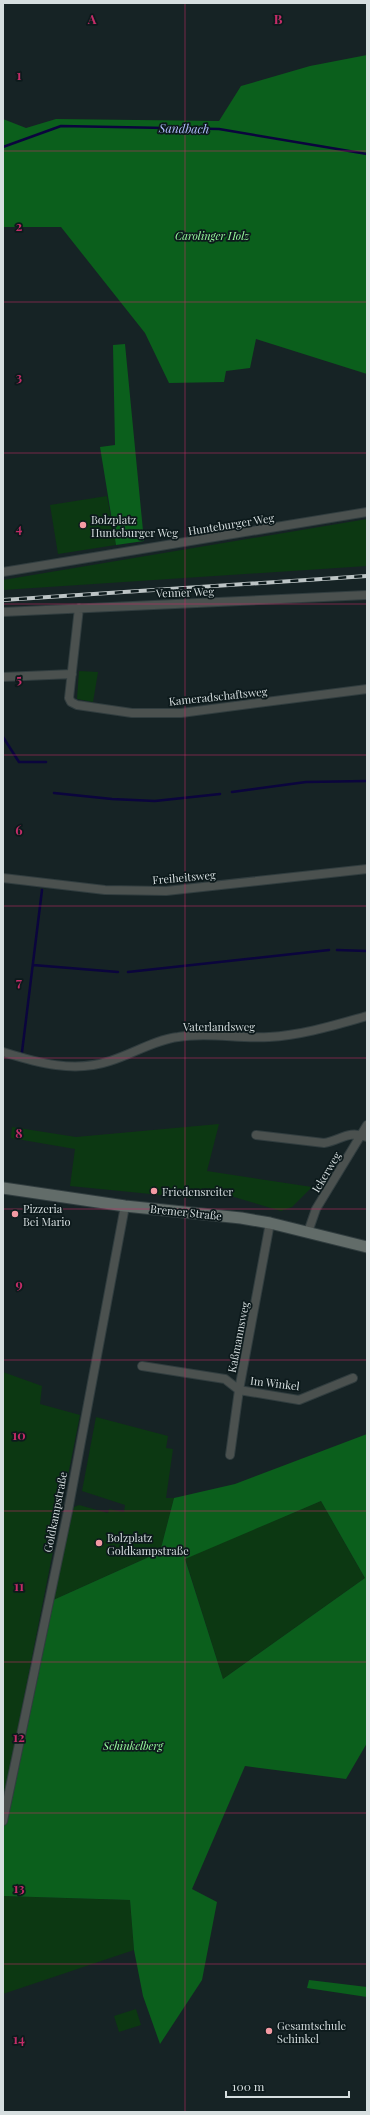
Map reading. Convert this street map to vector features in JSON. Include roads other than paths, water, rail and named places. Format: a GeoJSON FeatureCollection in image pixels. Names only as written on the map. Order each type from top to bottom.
{"type":"FeatureCollection","features":[{"type":"Feature","properties":{"kind":"main road","name":"Bremer Straße"},"geometry":{"type":"LineString","coordinates":[[3,1188],[125,1206],[233,1217],[270,1223],[367,1247]]}},
{"type":"Feature","properties":{"kind":"street","name":"Hunteburger Weg"},"geometry":{"type":"LineString","coordinates":[[3,572],[367,512]]}},
{"type":"Feature","properties":{"kind":"street","name":"Venner Weg"},"geometry":{"type":"LineString","coordinates":[[3,612],[367,595]]}},
{"type":"Feature","properties":{"kind":"street","name":"Kameradschaftsweg"},"geometry":{"type":"LineString","coordinates":[[79,608],[69,698],[71,702],[77,705],[132,713],[181,713],[367,689]]}},
{"type":"Feature","properties":{"kind":"street"},"geometry":{"type":"LineString","coordinates":[[3,677],[72,674]]}},
{"type":"Feature","properties":{"kind":"street","name":"Freiheitsweg"},"geometry":{"type":"LineString","coordinates":[[3,878],[105,890],[166,891],[367,869]]}},
{"type":"Feature","properties":{"kind":"street","name":"Vaterlandsweg"},"geometry":{"type":"LineString","coordinates":[[3,1052],[43,1063],[78,1067],[109,1061],[162,1040],[178,1036],[269,1037],[297,1034],[367,1016]]}},
{"type":"Feature","properties":{"kind":"street","name":"Ickerweg"},"geometry":{"type":"LineString","coordinates":[[308,1232],[316,1209],[364,1136],[367,1125]]}},
{"type":"Feature","properties":{"kind":"street"},"geometry":{"type":"LineString","coordinates":[[256,1135],[324,1143],[335,1141],[348,1134],[364,1136]]}},
{"type":"Feature","properties":{"kind":"street","name":"Goldkampstraße"},"geometry":{"type":"LineString","coordinates":[[3,1821],[68,1511],[125,1206]]}},
{"type":"Feature","properties":{"kind":"street","name":"Kaßmannsweg"},"geometry":{"type":"LineString","coordinates":[[230,1456],[239,1390],[270,1223]]}},
{"type":"Feature","properties":{"kind":"street"},"geometry":{"type":"LineString","coordinates":[[142,1366],[225,1379],[239,1390]]}},
{"type":"Feature","properties":{"kind":"street","name":"Im Winkel"},"geometry":{"type":"LineString","coordinates":[[239,1390],[299,1400],[353,1378]]}},
{"type":"Feature","properties":{"kind":"waterway","name":"Sandbach"},"geometry":{"type":"LineString","coordinates":[[3,147],[61,126],[219,129],[367,154]]}},
{"type":"Feature","properties":{"kind":"waterway"},"geometry":{"type":"LineString","coordinates":[[3,737],[19,762],[46,762]]}},
{"type":"Feature","properties":{"kind":"waterway"},"geometry":{"type":"LineString","coordinates":[[232,792],[306,782],[367,781]]}},
{"type":"Feature","properties":{"kind":"waterway"},"geometry":{"type":"LineString","coordinates":[[54,793],[112,799],[155,801],[220,794]]}},
{"type":"Feature","properties":{"kind":"waterway"},"geometry":{"type":"LineString","coordinates":[[22,1052],[42,890]]}},
{"type":"Feature","properties":{"kind":"waterway"},"geometry":{"type":"LineString","coordinates":[[128,972],[329,950]]}},
{"type":"Feature","properties":{"kind":"waterway"},"geometry":{"type":"LineString","coordinates":[[337,950],[367,951]]}},
{"type":"Feature","properties":{"kind":"waterway"},"geometry":{"type":"LineString","coordinates":[[33,965],[118,972]]}},
{"type":"Feature","properties":{"kind":"railway"},"geometry":{"type":"LineString","coordinates":[[3,600],[367,576]]}},
{"type":"Feature","properties":{"kind":"place","name":"Bolzplatz Hunteburger Weg"},"geometry":{"type":"Point","coordinates":[83,525]}},
{"type":"Feature","properties":{"kind":"place","name":"Friedensreiter"},"geometry":{"type":"Point","coordinates":[154,1191]}},
{"type":"Feature","properties":{"kind":"place","name":"Pizzeria Bei Mario"},"geometry":{"type":"Point","coordinates":[15,1214]}},
{"type":"Feature","properties":{"kind":"place","name":"Bolzplatz Goldkampstraße"},"geometry":{"type":"Point","coordinates":[99,1543]}},
{"type":"Feature","properties":{"kind":"place","name":"Gesamtschule Schinkel"},"geometry":{"type":"Point","coordinates":[269,2031]}},
{"type":"Feature","properties":{"kind":"park label","name":"Carolinger Holz"},"geometry":{"type":"Point","coordinates":[212,235]}},
{"type":"Feature","properties":{"kind":"park label","name":"Schinkelberg"},"geometry":{"type":"Point","coordinates":[133,1745]}}]}
